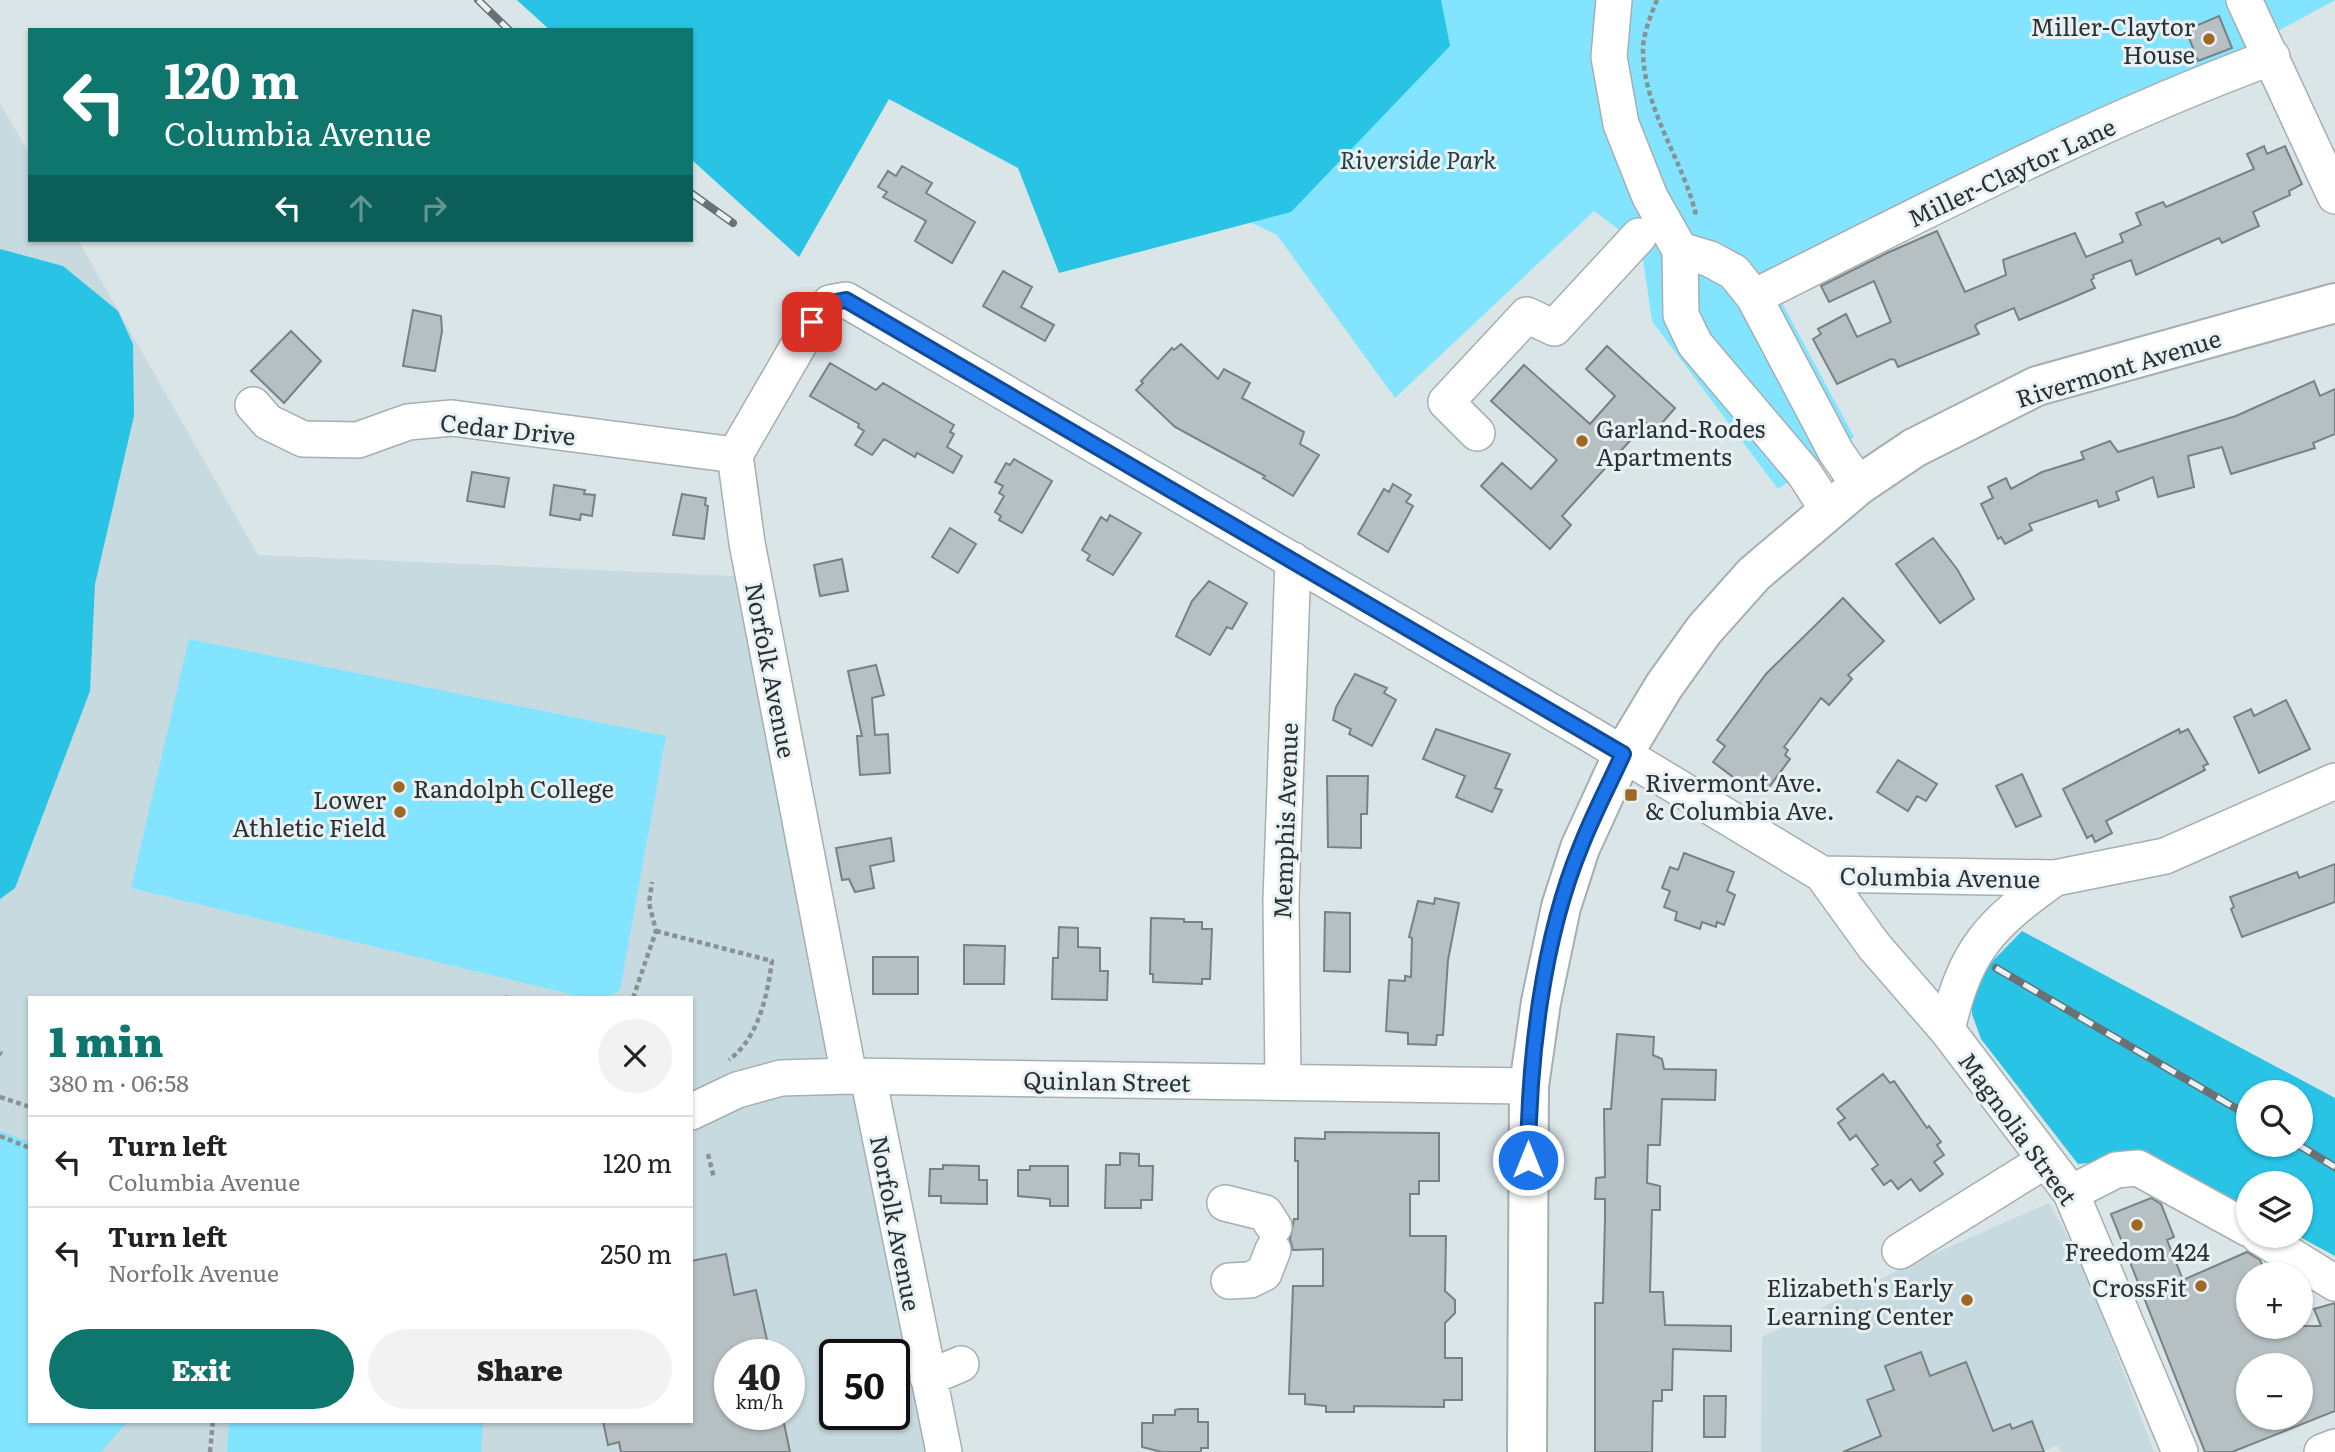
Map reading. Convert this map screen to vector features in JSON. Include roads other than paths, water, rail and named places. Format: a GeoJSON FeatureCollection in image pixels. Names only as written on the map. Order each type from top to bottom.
{"type":"FeatureCollection","features":[{"type":"Feature","properties":{"kind":"main road","name":"Rivermont Avenue"},"geometry":{"type":"LineString","coordinates":[[1527,1452],[1529,1086],[1541,1002],[1560,907],[1580,848],[1623,754],[1664,686],[1704,630],[1754,574],[1859,485],[1914,449],[2037,386],[2335,303]]}},
{"type":"Feature","properties":{"kind":"street"},"geometry":{"type":"LineString","coordinates":[[1614,0],[1609,57],[1621,124],[1650,197],[1710,259],[1734,272],[1754,297],[1836,452],[1859,485]]}},
{"type":"Feature","properties":{"kind":"street"},"geometry":{"type":"LineString","coordinates":[[2244,0],[2335,196]]}},
{"type":"Feature","properties":{"kind":"street","name":"Miller-Claytor Lane"},"geometry":{"type":"LineString","coordinates":[[1754,297],[1978,183],[2201,83],[2272,57]]}},
{"type":"Feature","properties":{"kind":"street"},"geometry":{"type":"LineString","coordinates":[[1478,433],[1446,402],[1527,315],[1554,328],[1639,236]]}},
{"type":"Feature","properties":{"kind":"street"},"geometry":{"type":"LineString","coordinates":[[1689,239],[1681,315],[1695,344],[1804,473],[1828,510]]}},
{"type":"Feature","properties":{"kind":"street","name":"Columbia Avenue"},"geometry":{"type":"LineString","coordinates":[[736,455],[812,322],[830,303],[846,300],[1623,754],[1822,874],[2055,878],[2165,856],[2335,781]]}},
{"type":"Feature","properties":{"kind":"street","name":"Cedar Drive"},"geometry":{"type":"LineString","coordinates":[[253,405],[268,422],[303,439],[358,440],[408,422],[452,418],[736,455]]}},
{"type":"Feature","properties":{"kind":"street","name":"Norfolk Avenue"},"geometry":{"type":"LineString","coordinates":[[736,455],[747,543],[858,1077],[944,1452]]}},
{"type":"Feature","properties":{"kind":"street","name":"Memphis Avenue"},"geometry":{"type":"LineString","coordinates":[[1283,1081],[1281,900],[1293,561]]}},
{"type":"Feature","properties":{"kind":"street","name":"Magnolia Street"},"geometry":{"type":"LineString","coordinates":[[1822,874],[1874,946],[1947,1030],[2071,1193],[2180,1452]]}},
{"type":"Feature","properties":{"kind":"street","name":"Columbia Avenue"},"geometry":{"type":"LineString","coordinates":[[1947,1030],[1957,985],[1981,942],[2017,905],[2055,878]]}},
{"type":"Feature","properties":{"kind":"street","name":"Quinlan Street"},"geometry":{"type":"LineString","coordinates":[[693,1111],[737,1090],[781,1078],[1283,1081],[1529,1086]]}},
{"type":"Feature","properties":{"kind":"street"},"geometry":{"type":"LineString","coordinates":[[1900,1251],[2046,1160]]}},
{"type":"Feature","properties":{"kind":"street"},"geometry":{"type":"LineString","coordinates":[[2071,1193],[2116,1170],[2138,1168],[2236,1221]]}},
{"type":"Feature","properties":{"kind":"street"},"geometry":{"type":"LineString","coordinates":[[1225,1203],[1265,1213],[1273,1238],[1264,1273],[1250,1280],[1229,1281]]}},
{"type":"Feature","properties":{"kind":"street"},"geometry":{"type":"LineString","coordinates":[[2278,1248],[2335,1283]]}},
{"type":"Feature","properties":{"kind":"street"},"geometry":{"type":"LineString","coordinates":[[928,1378],[961,1364]]}},
{"type":"Feature","properties":{"kind":"street"},"geometry":{"type":"LineString","coordinates":[[2322,1452],[2335,1447]]}},
{"type":"Feature","properties":{"kind":"railway"},"geometry":{"type":"LineString","coordinates":[[478,0],[507,28]]}},
{"type":"Feature","properties":{"kind":"railway"},"geometry":{"type":"LineString","coordinates":[[693,194],[733,223]]}},
{"type":"Feature","properties":{"kind":"railway"},"geometry":{"type":"LineString","coordinates":[[1996,968],[2236,1108]]}},
{"type":"Feature","properties":{"kind":"railway"},"geometry":{"type":"LineString","coordinates":[[2313,1154],[2335,1167]]}},
{"type":"Feature","properties":{"kind":"place","name":"Miller-Claytor House"},"geometry":{"type":"Point","coordinates":[2209,39]}},
{"type":"Feature","properties":{"kind":"place","name":"Garland-Rodes Apartments"},"geometry":{"type":"Point","coordinates":[1582,441]}},
{"type":"Feature","properties":{"kind":"place","name":"Randolph College"},"geometry":{"type":"Point","coordinates":[399,787]}},
{"type":"Feature","properties":{"kind":"place","name":"Rivermont Ave. & Columbia Ave."},"geometry":{"type":"Point","coordinates":[1631,795]}},
{"type":"Feature","properties":{"kind":"place","name":"Lower Athletic Field"},"geometry":{"type":"Point","coordinates":[400,812]}},
{"type":"Feature","properties":{"kind":"place","name":"Freedom 424"},"geometry":{"type":"Point","coordinates":[2137,1225]}},
{"type":"Feature","properties":{"kind":"place","name":"CrossFit"},"geometry":{"type":"Point","coordinates":[2201,1286]}},
{"type":"Feature","properties":{"kind":"place","name":"Elizabeth's Early Learning Center"},"geometry":{"type":"Point","coordinates":[1967,1300]}},
{"type":"Feature","properties":{"kind":"park label","name":"Riverside Park"},"geometry":{"type":"Point","coordinates":[1418,158]}}]}
